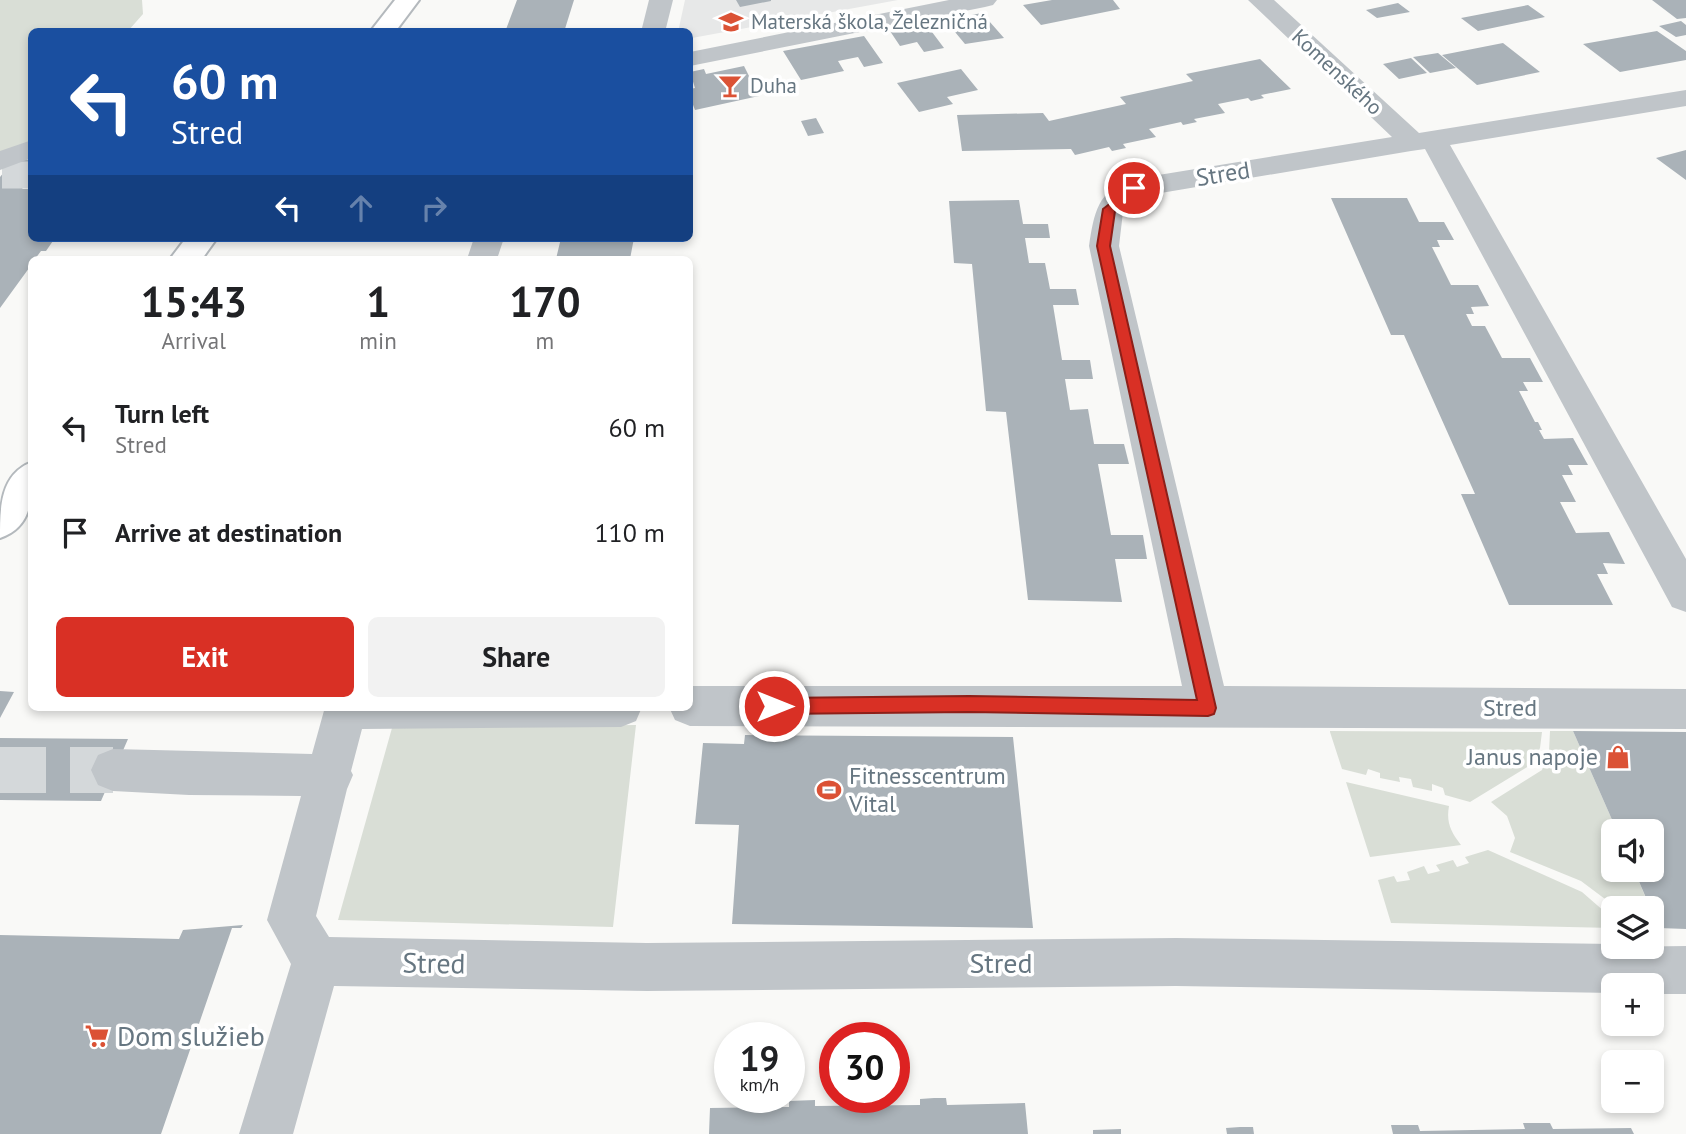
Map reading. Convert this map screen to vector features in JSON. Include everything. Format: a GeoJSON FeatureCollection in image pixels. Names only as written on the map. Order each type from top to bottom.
{"type":"FeatureCollection","features":[{"type":"Feature","properties":{"kind":"main road"},"geometry":{"type":"LineString","coordinates":[[385,28],[407,0]]}},
{"type":"Feature","properties":{"kind":"main road"},"geometry":{"type":"LineString","coordinates":[[187,256],[199,242]]}},
{"type":"Feature","properties":{"kind":"main road"},"geometry":{"type":"LineString","coordinates":[[0,523],[28,482]]}},
{"type":"Feature","properties":{"kind":"street"},"geometry":{"type":"LineString","coordinates":[[654,28],[661,0]]}},
{"type":"Feature","properties":{"kind":"street"},"geometry":{"type":"LineString","coordinates":[[693,58],[985,0]]}},
{"type":"Feature","properties":{"kind":"street","name":"Komenského"},"geometry":{"type":"LineString","coordinates":[[1259,0],[1424,142]]}},
{"type":"Feature","properties":{"kind":"street","name":"Stred"},"geometry":{"type":"LineString","coordinates":[[1208,708],[1104,246],[1109,209],[1134,188],[1686,98]]}},
{"type":"Feature","properties":{"kind":"street"},"geometry":{"type":"LineString","coordinates":[[1424,142],[1686,595]]}},
{"type":"Feature","properties":{"kind":"street"},"geometry":{"type":"LineString","coordinates":[[1,170],[28,151]]}},
{"type":"Feature","properties":{"kind":"street","name":"Stred"},"geometry":{"type":"LineString","coordinates":[[693,706],[969,704],[1208,708],[1686,709]]}},
{"type":"Feature","properties":{"kind":"street"},"geometry":{"type":"LineString","coordinates":[[265,1134],[316,961],[292,920],[345,711]]}},
{"type":"Feature","properties":{"kind":"street"},"geometry":{"type":"LineString","coordinates":[[113,770],[189,774],[331,775]]}},
{"type":"Feature","properties":{"kind":"street","name":"Stred"},"geometry":{"type":"LineString","coordinates":[[316,961],[647,967],[1176,962],[1686,970]]}},
{"type":"Feature","properties":{"kind":"shaded area"},"geometry":{"type":"Polygon","coordinates":[[[0,0],[142,0],[143,14],[131,28],[28,28],[28,143],[0,156],[0,0]]]}},
{"type":"Feature","properties":{"kind":"shaded area","name":"Materská škola, Železničná"},"geometry":{"type":"Polygon","coordinates":[[[685,0],[898,0],[693,38],[693,28],[679,28],[685,0]]]}},
{"type":"Feature","properties":{"kind":"shaded area"},"geometry":{"type":"Polygon","coordinates":[[[636,725],[613,927],[338,920],[392,728],[636,725]]]}},
{"type":"Feature","properties":{"kind":"shaded area"},"geometry":{"type":"Polygon","coordinates":[[[1330,731],[1542,732],[1540,748],[1532,764],[1470,802],[1445,795],[1443,788],[1432,784],[1432,791],[1413,787],[1411,779],[1399,777],[1400,782],[1380,778],[1380,773],[1368,769],[1366,775],[1342,769],[1330,731]]]}},
{"type":"Feature","properties":{"kind":"shaded area"},"geometry":{"type":"Polygon","coordinates":[[[1550,731],[1573,731],[1612,819],[1601,819],[1601,882],[1639,882],[1645,896],[1601,896],[1581,881],[1510,852],[1515,838],[1507,816],[1491,802],[1542,770],[1549,752],[1550,731]]]}},
{"type":"Feature","properties":{"kind":"shaded area"},"geometry":{"type":"Polygon","coordinates":[[[1346,782],[1449,806],[1450,827],[1461,845],[1370,857],[1346,782]]]}},
{"type":"Feature","properties":{"kind":"shaded area"},"geometry":{"type":"Polygon","coordinates":[[[1488,850],[1582,892],[1601,909],[1601,928],[1391,923],[1378,880],[1394,876],[1397,882],[1410,880],[1407,872],[1424,866],[1428,874],[1440,871],[1436,865],[1453,860],[1457,867],[1469,863],[1465,857],[1488,850]]]}},
{"type":"Feature","properties":{"kind":"building"},"geometry":{"type":"Polygon","coordinates":[[[517,0],[574,0],[565,28],[506,28],[517,0]]]}},
{"type":"Feature","properties":{"kind":"building"},"geometry":{"type":"Polygon","coordinates":[[[736,0],[771,0],[771,1],[740,7],[736,0]]]}},
{"type":"Feature","properties":{"kind":"building"},"geometry":{"type":"Polygon","coordinates":[[[1052,0],[1113,0],[1120,9],[1041,25],[1023,5],[1052,0]]]}},
{"type":"Feature","properties":{"kind":"building"},"geometry":{"type":"Polygon","coordinates":[[[1652,0],[1686,0],[1686,18],[1677,19],[1652,0]]]}},
{"type":"Feature","properties":{"kind":"building"},"geometry":{"type":"Polygon","coordinates":[[[1398,3],[1410,12],[1377,18],[1366,10],[1398,3]]]}},
{"type":"Feature","properties":{"kind":"building"},"geometry":{"type":"Polygon","coordinates":[[[1528,5],[1545,17],[1478,31],[1461,18],[1528,5]]]}},
{"type":"Feature","properties":{"kind":"building"},"geometry":{"type":"Polygon","coordinates":[[[982,13],[1004,38],[965,44],[945,20],[982,13]]]}},
{"type":"Feature","properties":{"kind":"building"},"geometry":{"type":"Polygon","coordinates":[[[1681,21],[1686,25],[1686,35],[1676,37],[1659,26],[1681,21]]]}},
{"type":"Feature","properties":{"kind":"building"},"geometry":{"type":"Polygon","coordinates":[[[926,24],[944,48],[924,52],[917,42],[900,46],[890,31],[926,24]]]}},
{"type":"Feature","properties":{"kind":"building"},"geometry":{"type":"Polygon","coordinates":[[[1657,31],[1686,51],[1686,60],[1620,72],[1583,44],[1657,31]]]}},
{"type":"Feature","properties":{"kind":"building"},"geometry":{"type":"Polygon","coordinates":[[[864,36],[883,63],[864,67],[858,57],[838,61],[844,71],[801,80],[783,51],[864,36]]]}},
{"type":"Feature","properties":{"kind":"building"},"geometry":{"type":"Polygon","coordinates":[[[1503,43],[1540,72],[1477,85],[1442,55],[1503,43]]]}},
{"type":"Feature","properties":{"kind":"building"},"geometry":{"type":"Polygon","coordinates":[[[1438,53],[1456,68],[1430,73],[1413,57],[1438,53]]]}},
{"type":"Feature","properties":{"kind":"building"},"geometry":{"type":"Polygon","coordinates":[[[1411,58],[1427,73],[1399,79],[1383,64],[1411,58]]]}},
{"type":"Feature","properties":{"kind":"building"},"geometry":{"type":"Polygon","coordinates":[[[1260,59],[1291,89],[1261,95],[1264,98],[1251,101],[1248,98],[1218,104],[1225,113],[1194,119],[1197,122],[1183,125],[1181,122],[1149,129],[1156,137],[1123,144],[1126,148],[1112,151],[1109,147],[1075,155],[1071,149],[962,151],[957,115],[1043,113],[1049,121],[1126,104],[1120,97],[1193,81],[1186,74],[1260,59]]]}},
{"type":"Feature","properties":{"kind":"building"},"geometry":{"type":"Polygon","coordinates":[[[744,66],[759,96],[695,110],[693,71],[704,69],[706,74],[744,66]]]}},
{"type":"Feature","properties":{"kind":"building"},"geometry":{"type":"Polygon","coordinates":[[[961,69],[978,90],[947,97],[953,104],[919,112],[897,83],[961,69]]]}},
{"type":"Feature","properties":{"kind":"building"},"geometry":{"type":"Polygon","coordinates":[[[816,118],[824,133],[808,136],[801,121],[816,118]]]}},
{"type":"Feature","properties":{"kind":"building"},"geometry":{"type":"Polygon","coordinates":[[[1686,150],[1686,180],[1656,158],[1686,150]]]}},
{"type":"Feature","properties":{"kind":"building"},"geometry":{"type":"Polygon","coordinates":[[[14,160],[28,160],[28,182],[22,189],[28,189],[28,242],[52,242],[46,251],[41,251],[37,256],[28,256],[28,270],[0,308],[0,177],[14,160]]]}},
{"type":"Feature","properties":{"kind":"building"},"geometry":{"type":"Polygon","coordinates":[[[1331,198],[1407,198],[1419,222],[1444,222],[1454,240],[1437,240],[1440,247],[1432,247],[1451,285],[1478,285],[1489,306],[1471,307],[1474,314],[1466,314],[1472,326],[1485,326],[1502,358],[1530,358],[1543,382],[1523,382],[1528,391],[1519,391],[1542,430],[1539,430],[1544,439],[1573,438],[1588,465],[1568,465],[1573,475],[1562,475],[1576,502],[1560,502],[1576,533],[1609,532],[1625,564],[1603,563],[1608,574],[1597,574],[1613,605],[1509,605],[1461,494],[1475,494],[1404,335],[1391,335],[1331,198]]]}},
{"type":"Feature","properties":{"kind":"building"},"geometry":{"type":"Polygon","coordinates":[[[1019,200],[1023,224],[1048,224],[1050,238],[1025,238],[1029,263],[1045,263],[1050,289],[1076,289],[1079,305],[1053,305],[1062,360],[1090,360],[1093,379],[1065,379],[1070,410],[1088,409],[1094,444],[1124,444],[1129,464],[1098,464],[1111,535],[1143,535],[1147,559],[1115,559],[1122,602],[1028,600],[1006,412],[986,411],[972,264],[954,263],[949,201],[1019,200]]]}},
{"type":"Feature","properties":{"kind":"building"},"geometry":{"type":"Polygon","coordinates":[[[560,242],[633,242],[631,256],[557,256],[560,242]]]}},
{"type":"Feature","properties":{"kind":"building"},"geometry":{"type":"Polygon","coordinates":[[[0,691],[14,692],[0,718],[0,691]]]}},
{"type":"Feature","properties":{"kind":"building"},"geometry":{"type":"Polygon","coordinates":[[[1573,731],[1686,732],[1686,929],[1664,928],[1664,896],[1645,896],[1639,882],[1664,882],[1664,819],[1612,819],[1573,731]]]}},
{"type":"Feature","properties":{"kind":"building"},"geometry":{"type":"Polygon","coordinates":[[[745,735],[1013,737],[1033,928],[732,924],[739,825],[695,824],[703,743],[744,744],[745,735]]]}},
{"type":"Feature","properties":{"kind":"building"},"geometry":{"type":"Polygon","coordinates":[[[0,738],[128,739],[101,801],[0,800],[0,738]]]}},
{"type":"Feature","properties":{"kind":"building","name":"Dom služieb"},"geometry":{"type":"Polygon","coordinates":[[[243,925],[241,928],[232,928],[161,1134],[0,1134],[0,935],[179,939],[183,930],[243,925]]]}},
{"type":"Feature","properties":{"kind":"building"},"geometry":{"type":"Polygon","coordinates":[[[946,1098],[947,1105],[1025,1103],[1028,1134],[709,1134],[710,1108],[714,1108],[714,1113],[805,1113],[805,1100],[815,1100],[819,1113],[910,1113],[910,1105],[920,1105],[920,1099],[946,1098]]]}},
{"type":"Feature","properties":{"kind":"building"},"geometry":{"type":"Polygon","coordinates":[[[1523,1123],[1550,1123],[1553,1129],[1631,1128],[1634,1134],[1393,1134],[1391,1125],[1418,1125],[1420,1131],[1525,1129],[1523,1123]]]}},
{"type":"Feature","properties":{"kind":"building"},"geometry":{"type":"Polygon","coordinates":[[[1253,1127],[1254,1134],[1227,1134],[1226,1128],[1253,1127]]]}},
{"type":"Feature","properties":{"kind":"building"},"geometry":{"type":"Polygon","coordinates":[[[1121,1129],[1121,1134],[1093,1134],[1093,1130],[1121,1129]]]}},
{"type":"Feature","properties":{"kind":"tunnel"},"geometry":{"type":"LineString","coordinates":[[2,175],[28,175]]}},
{"type":"Feature","properties":{"kind":"tunnel"},"geometry":{"type":"LineString","coordinates":[[0,770],[113,770]]}},
{"type":"Feature","properties":{"kind":"place","name":"Materská škola, Železničná"},"geometry":{"type":"Point","coordinates":[731,22]}},
{"type":"Feature","properties":{"kind":"place","name":"Duha"},"geometry":{"type":"Point","coordinates":[730,86]}},
{"type":"Feature","properties":{"kind":"place","name":"Janus napoje"},"geometry":{"type":"Point","coordinates":[1618,757]}},
{"type":"Feature","properties":{"kind":"place","name":"Fitnesscentrum Vital"},"geometry":{"type":"Point","coordinates":[829,790]}},
{"type":"Feature","properties":{"kind":"place","name":"Dom služieb"},"geometry":{"type":"Point","coordinates":[97,1036]}},
{"type":"Feature","properties":{"kind":"route"},"geometry":{"type":"LineString","coordinates":[[774,706],[969,704],[1208,708],[1104,246],[1109,209],[1134,188]]}}]}
